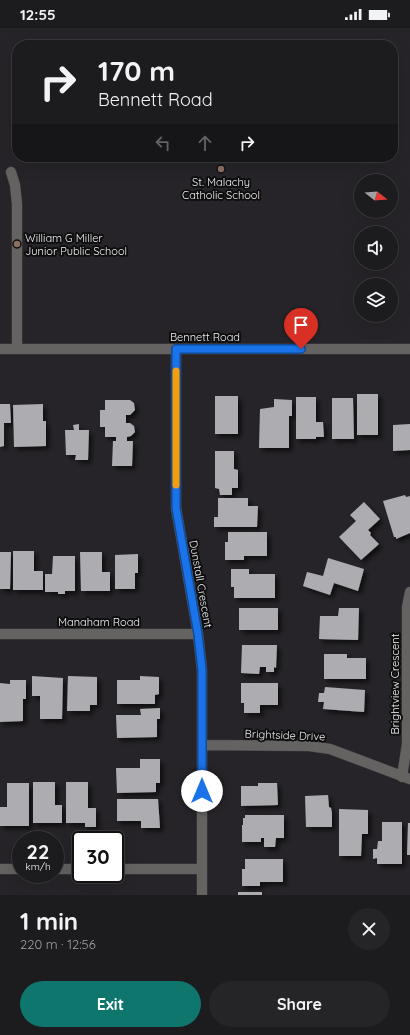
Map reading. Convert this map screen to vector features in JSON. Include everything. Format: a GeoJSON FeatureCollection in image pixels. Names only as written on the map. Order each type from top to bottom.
{"type":"FeatureCollection","features":[{"type":"Feature","properties":{"kind":"street"},"geometry":{"type":"LineString","coordinates":[[11,172],[15,185],[17,204],[17,349]]}},
{"type":"Feature","properties":{"kind":"street","name":"Bennett Road"},"geometry":{"type":"LineString","coordinates":[[0,349],[410,348]]}},
{"type":"Feature","properties":{"kind":"street","name":"Dunstall Crescent"},"geometry":{"type":"LineString","coordinates":[[176,349],[176,508],[198,634],[202,670],[202,895]]}},
{"type":"Feature","properties":{"kind":"street","name":"Brightview Crescent"},"geometry":{"type":"LineString","coordinates":[[406,778],[407,607],[410,592]]}},
{"type":"Feature","properties":{"kind":"street","name":"Manaham Road"},"geometry":{"type":"LineString","coordinates":[[0,634],[198,634]]}},
{"type":"Feature","properties":{"kind":"street","name":"Brightside Drive"},"geometry":{"type":"LineString","coordinates":[[202,745],[309,746],[330,749],[406,778]]}},
{"type":"Feature","properties":{"kind":"street"},"geometry":{"type":"LineString","coordinates":[[0,869],[12,869]]}},
{"type":"Feature","properties":{"kind":"street"},"geometry":{"type":"LineString","coordinates":[[124,869],[201,869]]}},
{"type":"Feature","properties":{"kind":"building"},"geometry":{"type":"Polygon","coordinates":[[[357,394],[378,394],[378,435],[357,435],[357,394]]]}},
{"type":"Feature","properties":{"kind":"building"},"geometry":{"type":"Polygon","coordinates":[[[215,396],[238,396],[238,434],[215,434],[215,396]]]}},
{"type":"Feature","properties":{"kind":"building"},"geometry":{"type":"Polygon","coordinates":[[[296,397],[316,397],[316,422],[323,422],[324,437],[316,437],[316,439],[296,439],[296,397]]]}},
{"type":"Feature","properties":{"kind":"building"},"geometry":{"type":"Polygon","coordinates":[[[332,398],[353,398],[354,439],[332,439],[332,398]]]}},
{"type":"Feature","properties":{"kind":"building"},"geometry":{"type":"Polygon","coordinates":[[[274,399],[292,400],[292,416],[289,416],[289,448],[259,448],[260,409],[274,407],[274,399]]]}},
{"type":"Feature","properties":{"kind":"building"},"geometry":{"type":"Polygon","coordinates":[[[105,400],[130,400],[134,403],[135,410],[130,415],[126,415],[126,423],[130,423],[134,426],[135,432],[131,436],[127,437],[127,441],[133,441],[132,466],[112,466],[113,441],[116,441],[116,437],[105,437],[105,427],[100,427],[100,410],[105,410],[105,400]]]}},
{"type":"Feature","properties":{"kind":"building"},"geometry":{"type":"Polygon","coordinates":[[[0,404],[10,404],[11,423],[4,423],[4,446],[0,447],[0,404]]]}},
{"type":"Feature","properties":{"kind":"building"},"geometry":{"type":"Polygon","coordinates":[[[43,404],[43,421],[46,421],[46,446],[14,447],[13,405],[43,404]]]}},
{"type":"Feature","properties":{"kind":"building"},"geometry":{"type":"Polygon","coordinates":[[[79,424],[79,430],[89,430],[88,460],[75,460],[76,455],[66,455],[65,430],[74,430],[73,425],[79,424]]]}},
{"type":"Feature","properties":{"kind":"building"},"geometry":{"type":"Polygon","coordinates":[[[410,424],[410,450],[393,451],[393,425],[410,424]]]}},
{"type":"Feature","properties":{"kind":"building"},"geometry":{"type":"Polygon","coordinates":[[[215,451],[234,451],[234,469],[238,470],[238,488],[232,488],[232,495],[220,495],[219,489],[215,488],[215,451]]]}},
{"type":"Feature","properties":{"kind":"building"},"geometry":{"type":"Polygon","coordinates":[[[405,495],[406,497],[410,496],[410,533],[396,539],[396,537],[394,537],[383,501],[405,495]]]}},
{"type":"Feature","properties":{"kind":"building"},"geometry":{"type":"Polygon","coordinates":[[[218,498],[248,498],[248,506],[258,506],[257,527],[214,527],[214,517],[218,517],[218,498]]]}},
{"type":"Feature","properties":{"kind":"building"},"geometry":{"type":"Polygon","coordinates":[[[364,502],[380,519],[368,530],[371,533],[370,535],[379,544],[361,560],[339,537],[356,521],[350,515],[364,502]]]}},
{"type":"Feature","properties":{"kind":"building"},"geometry":{"type":"Polygon","coordinates":[[[228,532],[267,532],[267,556],[244,556],[244,560],[225,560],[225,542],[228,542],[228,532]]]}},
{"type":"Feature","properties":{"kind":"building"},"geometry":{"type":"Polygon","coordinates":[[[13,551],[34,551],[34,571],[43,571],[43,590],[13,590],[13,551]]]}},
{"type":"Feature","properties":{"kind":"building"},"geometry":{"type":"Polygon","coordinates":[[[0,552],[11,552],[10,589],[0,589],[0,552]]]}},
{"type":"Feature","properties":{"kind":"building"},"geometry":{"type":"Polygon","coordinates":[[[80,552],[102,552],[102,572],[110,572],[110,591],[81,591],[80,552]]]}},
{"type":"Feature","properties":{"kind":"building"},"geometry":{"type":"Polygon","coordinates":[[[138,554],[138,573],[135,573],[135,589],[115,589],[115,555],[138,554]]]}},
{"type":"Feature","properties":{"kind":"building"},"geometry":{"type":"Polygon","coordinates":[[[53,556],[75,556],[75,591],[65,591],[65,594],[58,594],[58,592],[45,592],[45,574],[52,574],[53,556]]]}},
{"type":"Feature","properties":{"kind":"building"},"geometry":{"type":"Polygon","coordinates":[[[328,558],[364,569],[358,591],[334,583],[330,595],[303,586],[307,572],[323,576],[328,558]]]}},
{"type":"Feature","properties":{"kind":"building"},"geometry":{"type":"Polygon","coordinates":[[[231,569],[249,569],[249,574],[275,574],[275,598],[234,598],[234,587],[231,587],[231,569]]]}},
{"type":"Feature","properties":{"kind":"building"},"geometry":{"type":"Polygon","coordinates":[[[239,608],[278,608],[278,630],[239,630],[239,608]]]}},
{"type":"Feature","properties":{"kind":"building"},"geometry":{"type":"Polygon","coordinates":[[[339,608],[359,608],[358,640],[319,639],[320,616],[338,616],[339,608]]]}},
{"type":"Feature","properties":{"kind":"building"},"geometry":{"type":"Polygon","coordinates":[[[242,645],[277,645],[276,668],[274,667],[274,672],[266,672],[266,667],[260,667],[259,674],[241,673],[242,645]]]}},
{"type":"Feature","properties":{"kind":"building"},"geometry":{"type":"Polygon","coordinates":[[[324,654],[347,654],[347,658],[366,658],[366,679],[324,679],[324,654]]]}},
{"type":"Feature","properties":{"kind":"building"},"geometry":{"type":"Polygon","coordinates":[[[32,676],[63,678],[62,719],[40,719],[40,696],[32,696],[32,676]]]}},
{"type":"Feature","properties":{"kind":"building"},"geometry":{"type":"Polygon","coordinates":[[[68,676],[97,677],[97,705],[90,705],[90,711],[67,711],[68,676]]]}},
{"type":"Feature","properties":{"kind":"building"},"geometry":{"type":"Polygon","coordinates":[[[140,676],[159,677],[159,694],[155,695],[155,704],[117,704],[117,680],[140,680],[140,676]]]}},
{"type":"Feature","properties":{"kind":"building"},"geometry":{"type":"Polygon","coordinates":[[[10,680],[26,680],[26,699],[23,699],[23,721],[0,722],[0,683],[10,684],[10,680]]]}},
{"type":"Feature","properties":{"kind":"building"},"geometry":{"type":"Polygon","coordinates":[[[241,683],[278,683],[278,705],[260,705],[260,713],[244,713],[244,703],[241,703],[241,683]]]}},
{"type":"Feature","properties":{"kind":"building"},"geometry":{"type":"Polygon","coordinates":[[[325,687],[365,690],[364,712],[323,709],[324,702],[318,702],[319,693],[324,693],[325,687]]]}},
{"type":"Feature","properties":{"kind":"building"},"geometry":{"type":"Polygon","coordinates":[[[160,708],[160,719],[157,719],[157,737],[117,738],[116,715],[141,715],[140,709],[160,708]]]}},
{"type":"Feature","properties":{"kind":"building"},"geometry":{"type":"Polygon","coordinates":[[[140,759],[160,759],[160,783],[156,783],[156,792],[117,793],[116,768],[140,768],[140,759]]]}},
{"type":"Feature","properties":{"kind":"building"},"geometry":{"type":"Polygon","coordinates":[[[33,782],[55,782],[55,805],[62,805],[62,823],[33,823],[33,782]]]}},
{"type":"Feature","properties":{"kind":"building"},"geometry":{"type":"Polygon","coordinates":[[[66,782],[88,782],[88,808],[96,808],[96,827],[85,827],[85,823],[66,823],[66,782]]]}},
{"type":"Feature","properties":{"kind":"building"},"geometry":{"type":"Polygon","coordinates":[[[7,783],[29,783],[29,826],[0,826],[0,807],[7,807],[7,783]]]}},
{"type":"Feature","properties":{"kind":"building"},"geometry":{"type":"Polygon","coordinates":[[[258,783],[277,783],[278,805],[241,806],[241,786],[258,786],[258,783]]]}},
{"type":"Feature","properties":{"kind":"building"},"geometry":{"type":"Polygon","coordinates":[[[328,795],[329,807],[331,808],[332,813],[332,827],[306,827],[305,796],[328,795]]]}},
{"type":"Feature","properties":{"kind":"building"},"geometry":{"type":"Polygon","coordinates":[[[117,799],[158,799],[160,828],[141,828],[141,821],[117,821],[117,799]]]}},
{"type":"Feature","properties":{"kind":"building"},"geometry":{"type":"Polygon","coordinates":[[[339,809],[368,810],[368,834],[362,834],[361,856],[339,856],[339,809]]]}},
{"type":"Feature","properties":{"kind":"building"},"geometry":{"type":"Polygon","coordinates":[[[245,815],[284,815],[284,838],[276,838],[275,847],[264,847],[264,838],[261,838],[261,842],[242,842],[242,825],[245,815]]]}},
{"type":"Feature","properties":{"kind":"building"},"geometry":{"type":"Polygon","coordinates":[[[382,822],[402,822],[402,864],[377,864],[377,858],[373,859],[373,849],[377,849],[378,841],[382,841],[382,822]]]}},
{"type":"Feature","properties":{"kind":"building"},"geometry":{"type":"Polygon","coordinates":[[[408,823],[410,823],[410,855],[407,855],[408,823]]]}},
{"type":"Feature","properties":{"kind":"building"},"geometry":{"type":"Polygon","coordinates":[[[245,859],[283,859],[283,882],[260,882],[260,886],[242,886],[242,869],[245,869],[245,859]]]}},
{"type":"Feature","properties":{"kind":"building"},"geometry":{"type":"Polygon","coordinates":[[[238,892],[262,892],[262,895],[238,895],[238,892]]]}},
{"type":"Feature","properties":{"kind":"slow traffic"},"geometry":{"type":"LineString","coordinates":[[176,371],[176,485]]}},
{"type":"Feature","properties":{"kind":"place","name":"St. Malachy Catholic School"},"geometry":{"type":"Point","coordinates":[221,169]}},
{"type":"Feature","properties":{"kind":"place","name":"William G Miller Junior Public School"},"geometry":{"type":"Point","coordinates":[17,244]}},
{"type":"Feature","properties":{"kind":"route"},"geometry":{"type":"LineString","coordinates":[[202,791],[202,670],[198,634],[176,508],[176,349],[301,349]]}}]}
